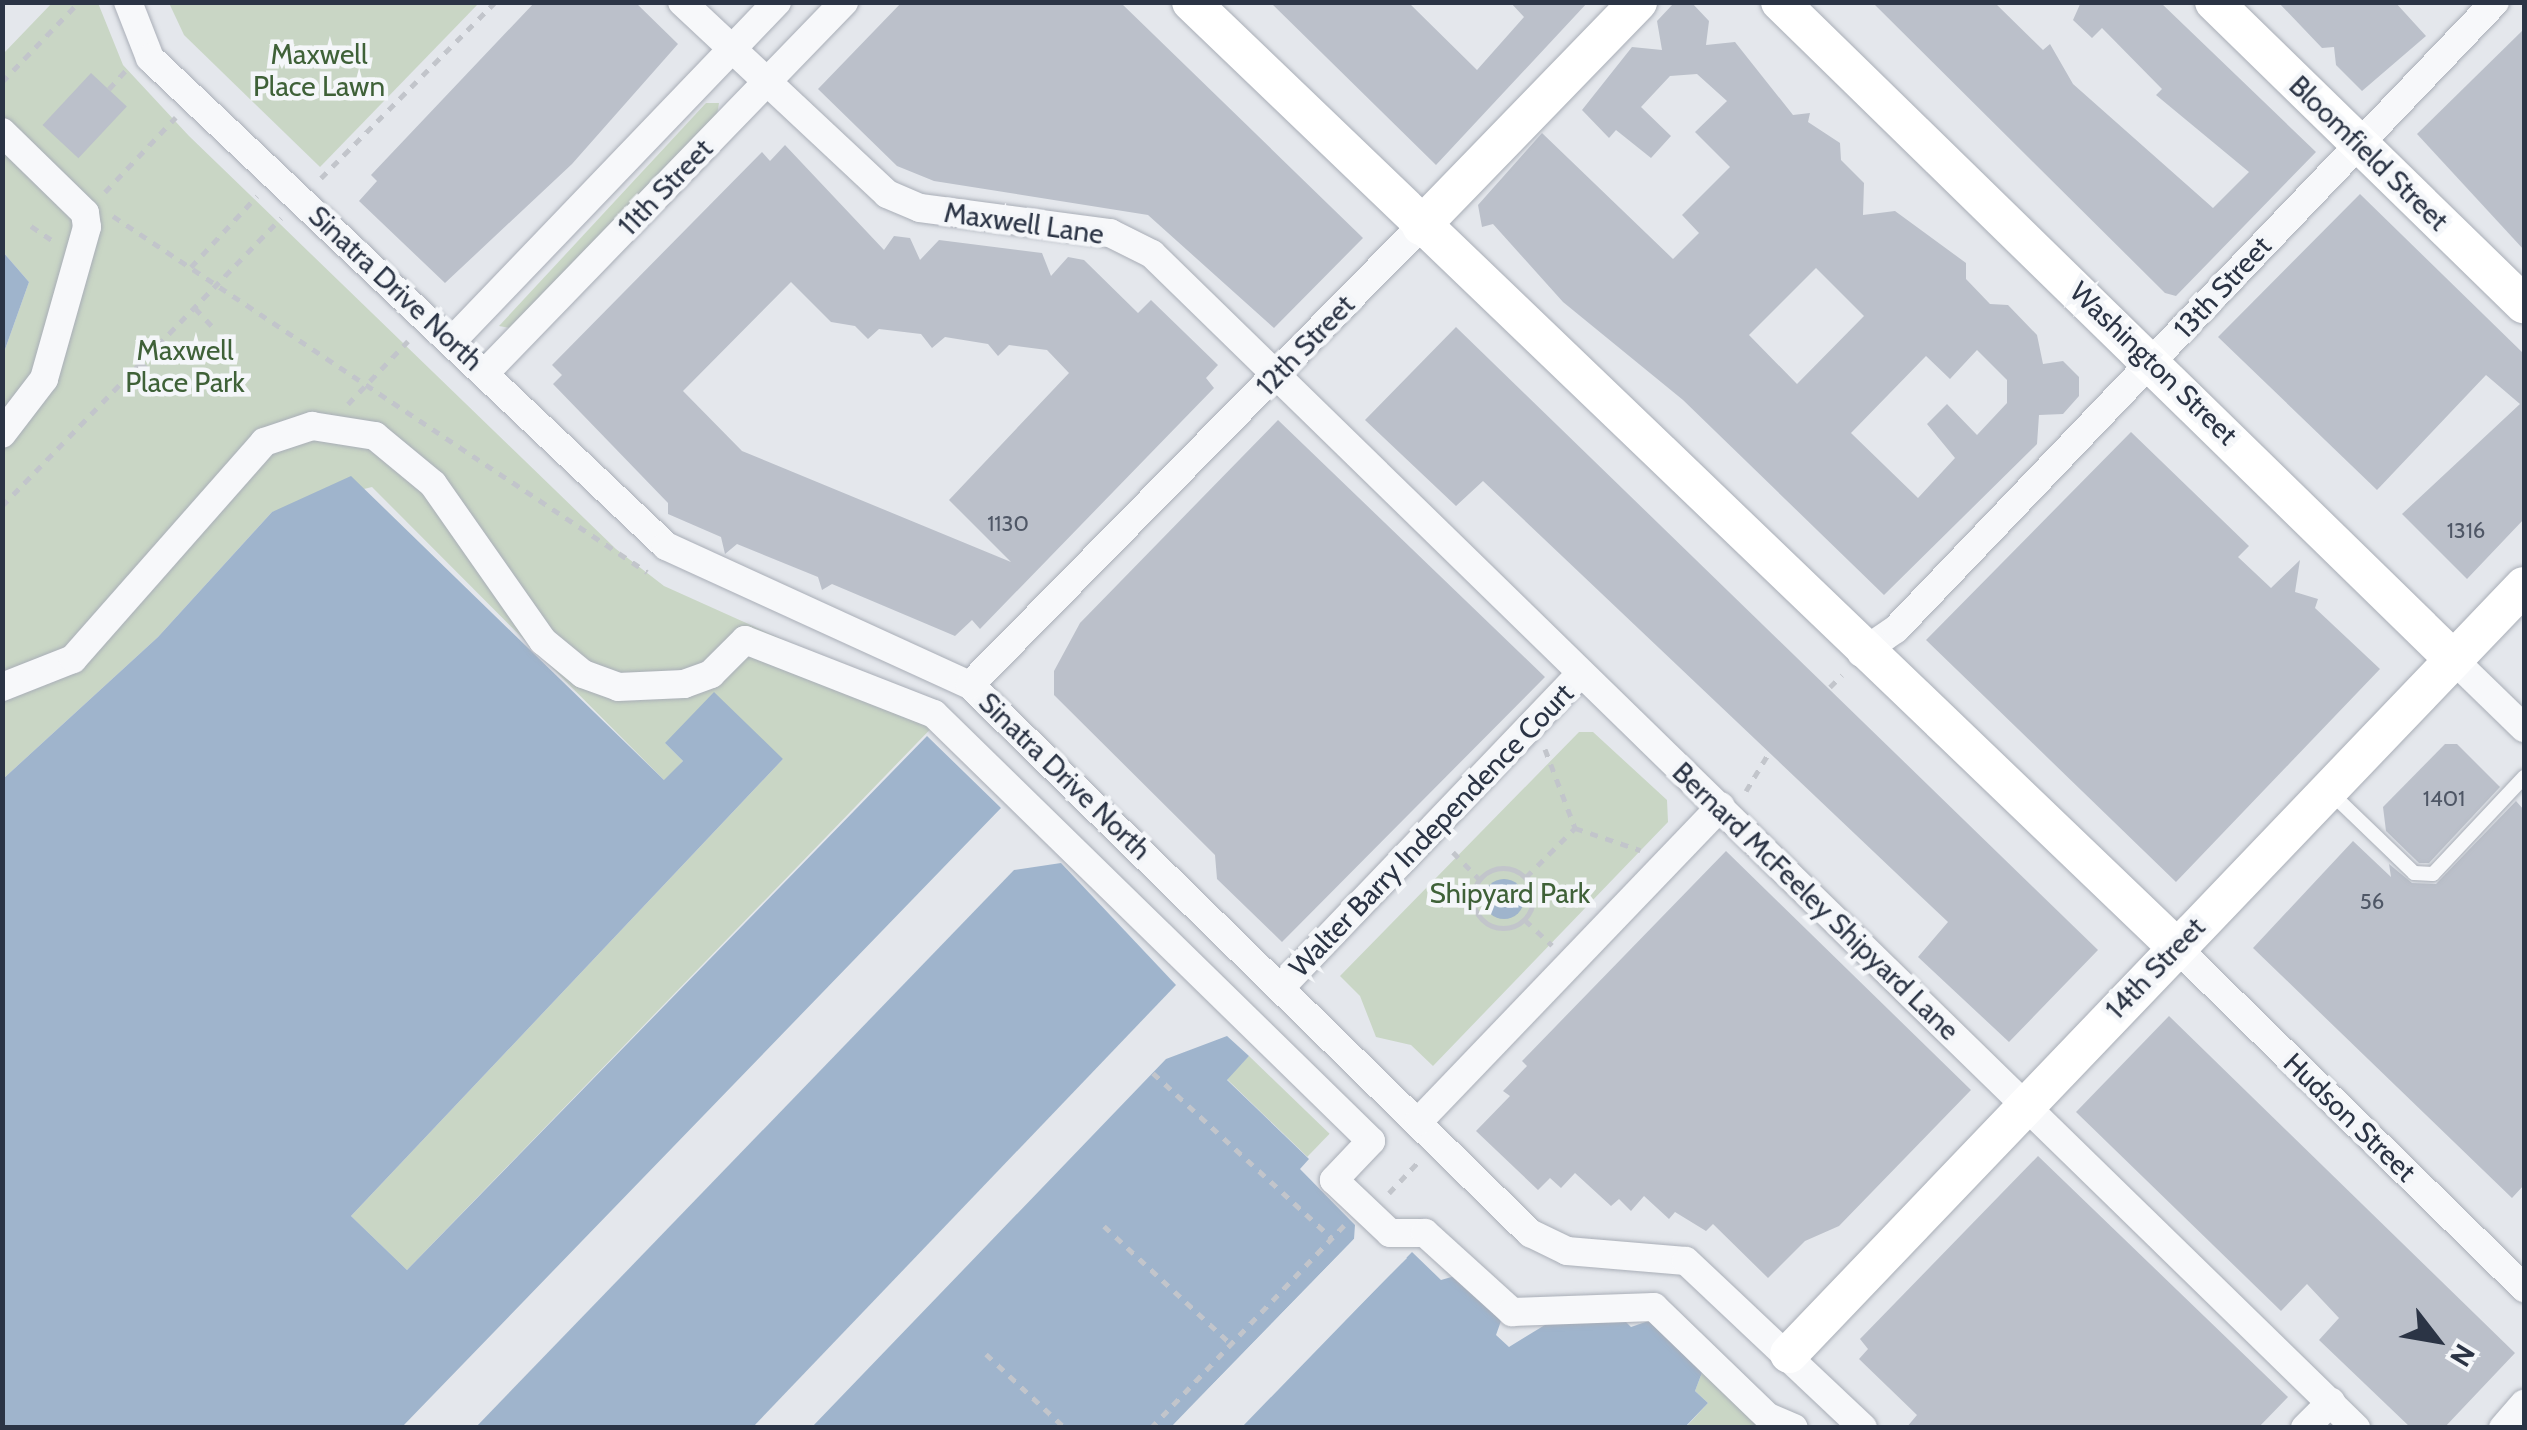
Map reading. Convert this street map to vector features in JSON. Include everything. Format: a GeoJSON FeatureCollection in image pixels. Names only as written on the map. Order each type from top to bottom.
{"type":"FeatureCollection","features":[{"type":"Feature","properties":{"kind":"street","name":"Sinatra Drive North"},"geometry":{"type":"LineString","coordinates":[[128,2],[150,58],[683,558],[970,685],[1545,1243],[1686,1261],[1789,1354],[1863,1428]]}},
{"type":"Feature","properties":{"kind":"street","name":"Maxwell Lane"},"geometry":{"type":"LineString","coordinates":[[682,2],[887,194],[920,208],[1110,233],[1152,254],[1276,375]]}},
{"type":"Feature","properties":{"kind":"street","name":"11th Street"},"geometry":{"type":"LineString","coordinates":[[452,342],[778,2]]}},
{"type":"Feature","properties":{"kind":"street","name":"11th Street"},"geometry":{"type":"LineString","coordinates":[[486,372],[844,2]]}},
{"type":"Feature","properties":{"kind":"street"},"geometry":{"type":"LineString","coordinates":[[1190,2],[1421,226],[1852,664],[2175,946]]}},
{"type":"Feature","properties":{"kind":"street","name":"12th Street"},"geometry":{"type":"LineString","coordinates":[[970,685],[1638,2]]}},
{"type":"Feature","properties":{"kind":"street","name":"Washington Street"},"geometry":{"type":"LineString","coordinates":[[1780,2],[2152,360],[2524,728]]}},
{"type":"Feature","properties":{"kind":"street","name":"Bloomfield Street"},"geometry":{"type":"LineString","coordinates":[[2214,2],[2524,304]]}},
{"type":"Feature","properties":{"kind":"street","name":"13th Street"},"geometry":{"type":"LineString","coordinates":[[1852,664],[1896,628],[2495,2]]}},
{"type":"Feature","properties":{"kind":"street"},"geometry":{"type":"LineString","coordinates":[[2,132],[85,213],[87,227],[44,379],[2,434]]}},
{"type":"Feature","properties":{"kind":"street","name":"Bernard McFeeley Shipyard Lane"},"geometry":{"type":"LineString","coordinates":[[1276,375],[1578,675],[1734,804],[2024,1102],[2356,1428]]}},
{"type":"Feature","properties":{"kind":"street"},"geometry":{"type":"LineString","coordinates":[[2,687],[73,658],[245,455],[278,434],[329,425],[375,436],[406,457],[542,641],[582,674],[618,688],[684,684],[711,674],[750,631],[934,714],[1370,1141],[1334,1180],[1360,1217],[1390,1233],[1425,1233],[1512,1312],[1654,1307],[1768,1417],[1794,1428]]}},
{"type":"Feature","properties":{"kind":"street","name":"14th Street"},"geometry":{"type":"LineString","coordinates":[[1789,1354],[2024,1102],[2524,586]]}},
{"type":"Feature","properties":{"kind":"street","name":"Walter Barry Independence Court"},"geometry":{"type":"LineString","coordinates":[[1282,986],[1578,675]]}},
{"type":"Feature","properties":{"kind":"street"},"geometry":{"type":"LineString","coordinates":[[1419,1122],[1734,804]]}},
{"type":"Feature","properties":{"kind":"street","name":"Hudson Street"},"geometry":{"type":"LineString","coordinates":[[2175,946],[2524,1288]]}},
{"type":"Feature","properties":{"kind":"street"},"geometry":{"type":"LineString","coordinates":[[2304,1428],[2330,1402]]}},
{"type":"Feature","properties":{"kind":"street"},"geometry":{"type":"LineString","coordinates":[[2503,1428],[2524,1404]]}},
{"type":"Feature","properties":{"kind":"lane"},"geometry":{"type":"LineString","coordinates":[[2327,790],[2414,872],[2433,874],[2524,777]]}},
{"type":"Feature","properties":{"kind":"path"},"geometry":{"type":"LineString","coordinates":[[2,82],[78,2]]}},
{"type":"Feature","properties":{"kind":"path"},"geometry":{"type":"LineString","coordinates":[[321,178],[495,2]]}},
{"type":"Feature","properties":{"kind":"path"},"geometry":{"type":"LineString","coordinates":[[109,89],[130,67]]}},
{"type":"Feature","properties":{"kind":"path"},"geometry":{"type":"LineString","coordinates":[[176,116],[94,204],[647,572]]}},
{"type":"Feature","properties":{"kind":"path"},"geometry":{"type":"LineString","coordinates":[[191,267],[258,195]]}},
{"type":"Feature","properties":{"kind":"path"},"geometry":{"type":"LineString","coordinates":[[2,506],[281,218]]}},
{"type":"Feature","properties":{"kind":"path"},"geometry":{"type":"LineString","coordinates":[[195,308],[212,326]]}},
{"type":"Feature","properties":{"kind":"path"},"geometry":{"type":"LineString","coordinates":[[329,425],[408,341]]}},
{"type":"Feature","properties":{"kind":"path"},"geometry":{"type":"LineString","coordinates":[[141,363],[158,379]]}},
{"type":"Feature","properties":{"kind":"path"},"geometry":{"type":"LineString","coordinates":[[1830,687],[1852,664]]}},
{"type":"Feature","properties":{"kind":"path"},"geometry":{"type":"LineString","coordinates":[[1548,753],[1574,828]]}},
{"type":"Feature","properties":{"kind":"path"},"geometry":{"type":"LineString","coordinates":[[1734,804],[1767,756]]}},
{"type":"Feature","properties":{"kind":"path"},"geometry":{"type":"LineString","coordinates":[[1574,828],[1645,851]]}},
{"type":"Feature","properties":{"kind":"path"},"geometry":{"type":"LineString","coordinates":[[1526,878],[1574,828]]}},
{"type":"Feature","properties":{"kind":"path"},"geometry":{"type":"LineString","coordinates":[[1453,852],[1479,879],[1479,917],[1506,928],[1524,920],[1533,904],[1526,878]]}},
{"type":"Feature","properties":{"kind":"path"},"geometry":{"type":"LineString","coordinates":[[1479,879],[1497,868],[1526,878]]}},
{"type":"Feature","properties":{"kind":"path"},"geometry":{"type":"LineString","coordinates":[[1524,920],[1552,946]]}},
{"type":"Feature","properties":{"kind":"path"},"geometry":{"type":"LineString","coordinates":[[1153,1073],[1332,1238]]}},
{"type":"Feature","properties":{"kind":"path"},"geometry":{"type":"LineString","coordinates":[[1151,1428],[1332,1238],[1360,1217],[1424,1155]]}},
{"type":"Feature","properties":{"kind":"path"},"geometry":{"type":"LineString","coordinates":[[1104,1226],[1231,1344]]}},
{"type":"Feature","properties":{"kind":"path"},"geometry":{"type":"LineString","coordinates":[[986,1354],[1064,1428]]}},
{"type":"Feature","properties":{"kind":"green space","name":"Maxwell Place Lawn"},"geometry":{"type":"Polygon","coordinates":[[[169,2],[479,3],[320,167],[184,35],[169,2]]]}},
{"type":"Feature","properties":{"kind":"green space","name":"Maxwell Place Park"},"geometry":{"type":"Polygon","coordinates":[[[52,3],[98,3],[123,65],[189,136],[616,549],[664,586],[946,713],[407,1270],[351,1216],[783,759],[665,743],[683,761],[665,781],[372,487],[272,512],[158,637],[3,779],[3,355],[29,282],[3,252],[3,54],[52,3]]]}},
{"type":"Feature","properties":{"kind":"green space"},"geometry":{"type":"Polygon","coordinates":[[[706,103],[719,103],[717,115],[510,328],[499,326],[706,103]]]}},
{"type":"Feature","properties":{"kind":"green space","name":"Shipyard Park"},"geometry":{"type":"Polygon","coordinates":[[[1579,732],[1593,732],[1667,800],[1668,822],[1433,1066],[1411,1045],[1376,1037],[1360,996],[1340,976],[1579,732]]]}},
{"type":"Feature","properties":{"kind":"green space"},"geometry":{"type":"Polygon","coordinates":[[[1249,1056],[1330,1134],[1307,1157],[1227,1079],[1249,1056]]]}},
{"type":"Feature","properties":{"kind":"green space"},"geometry":{"type":"Polygon","coordinates":[[[1706,1362],[1773,1428],[1685,1428],[1708,1403],[1695,1391],[1706,1362]]]}},
{"type":"Feature","properties":{"kind":"water"},"geometry":{"type":"Polygon","coordinates":[[[3,252],[29,282],[3,355],[3,252]]]}},
{"type":"Feature","properties":{"kind":"water"},"geometry":{"type":"Polygon","coordinates":[[[351,476],[664,780],[683,761],[665,743],[714,692],[783,759],[351,1216],[407,1270],[927,736],[1001,808],[402,1427],[3,1428],[3,779],[158,637],[272,512],[351,476]]]}},
{"type":"Feature","properties":{"kind":"water"},"geometry":{"type":"Polygon","coordinates":[[[1061,863],[1176,985],[753,1427],[476,1427],[1014,870],[1061,863]]]}},
{"type":"Feature","properties":{"kind":"water"},"geometry":{"type":"Polygon","coordinates":[[[1504,879],[1518,885],[1524,899],[1518,913],[1504,919],[1490,913],[1484,899],[1490,885],[1504,879]]]}},
{"type":"Feature","properties":{"kind":"water"},"geometry":{"type":"Polygon","coordinates":[[[1227,1036],[1249,1056],[1227,1080],[1309,1159],[1300,1169],[1355,1225],[1354,1239],[1171,1427],[812,1427],[1166,1059],[1227,1036]]]}},
{"type":"Feature","properties":{"kind":"water"},"geometry":{"type":"Polygon","coordinates":[[[1412,1252],[1441,1280],[1455,1276],[1501,1321],[1496,1335],[1509,1347],[1558,1317],[1617,1313],[1631,1327],[1657,1318],[1706,1362],[1695,1391],[1708,1403],[1685,1427],[1241,1428],[1412,1252]]]}},
{"type":"Feature","properties":{"kind":"pier"},"geometry":{"type":"Polygon","coordinates":[[[1354,1239],[1359,1241],[1171,1427],[1354,1239]]]}},
{"type":"Feature","properties":{"kind":"pier"},"geometry":{"type":"Polygon","coordinates":[[[1402,1256],[1407,1258],[1236,1428],[1238,1424],[1402,1256]]]}},
{"type":"Feature","properties":{"kind":"building"},"geometry":{"type":"Polygon","coordinates":[[[535,2],[635,2],[678,44],[572,164],[445,283],[359,201],[377,181],[371,175],[535,2]]]}},
{"type":"Feature","properties":{"kind":"building"},"geometry":{"type":"Polygon","coordinates":[[[902,2],[1120,2],[1363,238],[1274,328],[1148,215],[934,181],[897,166],[818,89],[902,2]]]}},
{"type":"Feature","properties":{"kind":"building"},"geometry":{"type":"Polygon","coordinates":[[[1270,2],[1408,2],[1477,70],[1524,17],[1510,2],[1588,2],[1436,165],[1270,2]]]}},
{"type":"Feature","properties":{"kind":"building"},"geometry":{"type":"Polygon","coordinates":[[[1872,2],[1994,2],[2043,50],[2050,44],[2073,84],[2213,208],[2249,172],[2156,95],[2162,89],[2102,28],[2092,38],[2073,20],[2081,2],[2160,2],[2316,152],[2176,296],[2165,293],[1872,2]]]}},
{"type":"Feature","properties":{"kind":"building"},"geometry":{"type":"Polygon","coordinates":[[[2278,2],[2395,2],[2426,36],[2362,91],[2336,65],[2334,47],[2322,48],[2278,2]]]}},
{"type":"Feature","properties":{"kind":"building"},"geometry":{"type":"Polygon","coordinates":[[[1692,3],[1709,21],[1706,45],[1735,42],[1793,115],[1810,113],[1808,122],[1840,143],[1841,160],[1864,183],[1863,215],[1895,211],[1966,263],[1966,279],[1990,304],[2008,305],[2037,335],[2043,364],[2063,361],[2079,377],[2079,396],[2063,414],[2039,415],[2037,444],[1884,595],[1683,400],[1563,302],[1493,224],[1482,227],[1478,205],[1542,133],[1673,259],[1699,233],[1682,215],[1730,167],[1695,132],[1727,101],[1697,74],[1670,76],[1641,107],[1671,136],[1651,158],[1616,130],[1609,138],[1582,110],[1632,47],[1662,50],[1657,21],[1673,4],[1692,3]],[[1816,268],[1749,335],[1797,384],[1864,316],[1816,268]],[[1977,350],[1950,379],[1926,356],[1851,433],[1918,498],[1955,458],[1927,424],[1947,404],[1977,435],[2007,403],[2007,380],[1977,350]]]}},
{"type":"Feature","properties":{"kind":"building"},"geometry":{"type":"Polygon","coordinates":[[[2524,29],[2524,250],[2417,134],[2524,29]]]}},
{"type":"Feature","properties":{"kind":"building"},"geometry":{"type":"Polygon","coordinates":[[[91,73],[127,106],[78,158],[43,125],[91,73]]]}},
{"type":"Feature","properties":{"kind":"building"},"geometry":{"type":"Polygon","coordinates":[[[785,145],[884,250],[894,236],[910,238],[920,260],[939,240],[1042,253],[1051,276],[1068,257],[1084,260],[1138,313],[1151,300],[1218,365],[1206,378],[1214,388],[980,629],[972,620],[955,636],[832,584],[822,590],[818,577],[737,544],[725,554],[721,537],[668,514],[668,503],[553,384],[562,375],[552,365],[762,152],[770,161],[785,145]],[[791,282],[683,391],[742,451],[1011,562],[949,500],[1069,373],[1047,350],[1009,345],[998,356],[988,344],[945,337],[932,348],[921,334],[879,329],[868,339],[855,326],[831,322],[791,282]]]}},
{"type":"Feature","properties":{"kind":"building"},"geometry":{"type":"Polygon","coordinates":[[[2360,194],[2524,354],[2524,519],[2467,579],[2402,514],[2520,404],[2486,375],[2377,490],[2218,337],[2360,194]]]}},
{"type":"Feature","properties":{"kind":"building"},"geometry":{"type":"Polygon","coordinates":[[[1456,327],[2098,950],[2009,1042],[1918,957],[1948,922],[1483,481],[1456,506],[1365,420],[1456,327]]]}},
{"type":"Feature","properties":{"kind":"building"},"geometry":{"type":"Polygon","coordinates":[[[1278,420],[1545,677],[1282,942],[1217,879],[1215,855],[1054,695],[1054,671],[1080,623],[1278,420]]]}},
{"type":"Feature","properties":{"kind":"building"},"geometry":{"type":"Polygon","coordinates":[[[2131,432],[2249,546],[2238,557],[2271,588],[2300,560],[2295,592],[2318,599],[2315,608],[2380,669],[2176,882],[1926,640],[2131,432]]]}},
{"type":"Feature","properties":{"kind":"building"},"geometry":{"type":"Polygon","coordinates":[[[2445,744],[2457,744],[2500,787],[2429,863],[2419,863],[2386,831],[2383,807],[2445,744]]]}},
{"type":"Feature","properties":{"kind":"building"},"geometry":{"type":"Polygon","coordinates":[[[2516,801],[2524,810],[2524,1185],[2512,1198],[2253,948],[2353,841],[2391,877],[2389,864],[2412,883],[2436,884],[2516,801]]]}},
{"type":"Feature","properties":{"kind":"building"},"geometry":{"type":"Polygon","coordinates":[[[1726,851],[1971,1090],[1839,1226],[1805,1241],[1768,1278],[1713,1224],[1706,1231],[1675,1212],[1669,1219],[1644,1196],[1631,1211],[1619,1199],[1611,1206],[1575,1173],[1561,1188],[1550,1178],[1538,1190],[1476,1131],[1510,1096],[1503,1091],[1527,1066],[1522,1061],[1726,851]]]}},
{"type":"Feature","properties":{"kind":"building"},"geometry":{"type":"Polygon","coordinates":[[[2169,1016],[2515,1353],[2444,1428],[2411,1428],[2319,1340],[2339,1318],[2307,1284],[2281,1311],[2076,1112],[2169,1016]]]}},
{"type":"Feature","properties":{"kind":"building"},"geometry":{"type":"Polygon","coordinates":[[[2038,1156],[2288,1397],[2258,1428],[1906,1428],[1917,1415],[1859,1359],[1868,1349],[1860,1339],[2038,1156]]]}}]}
